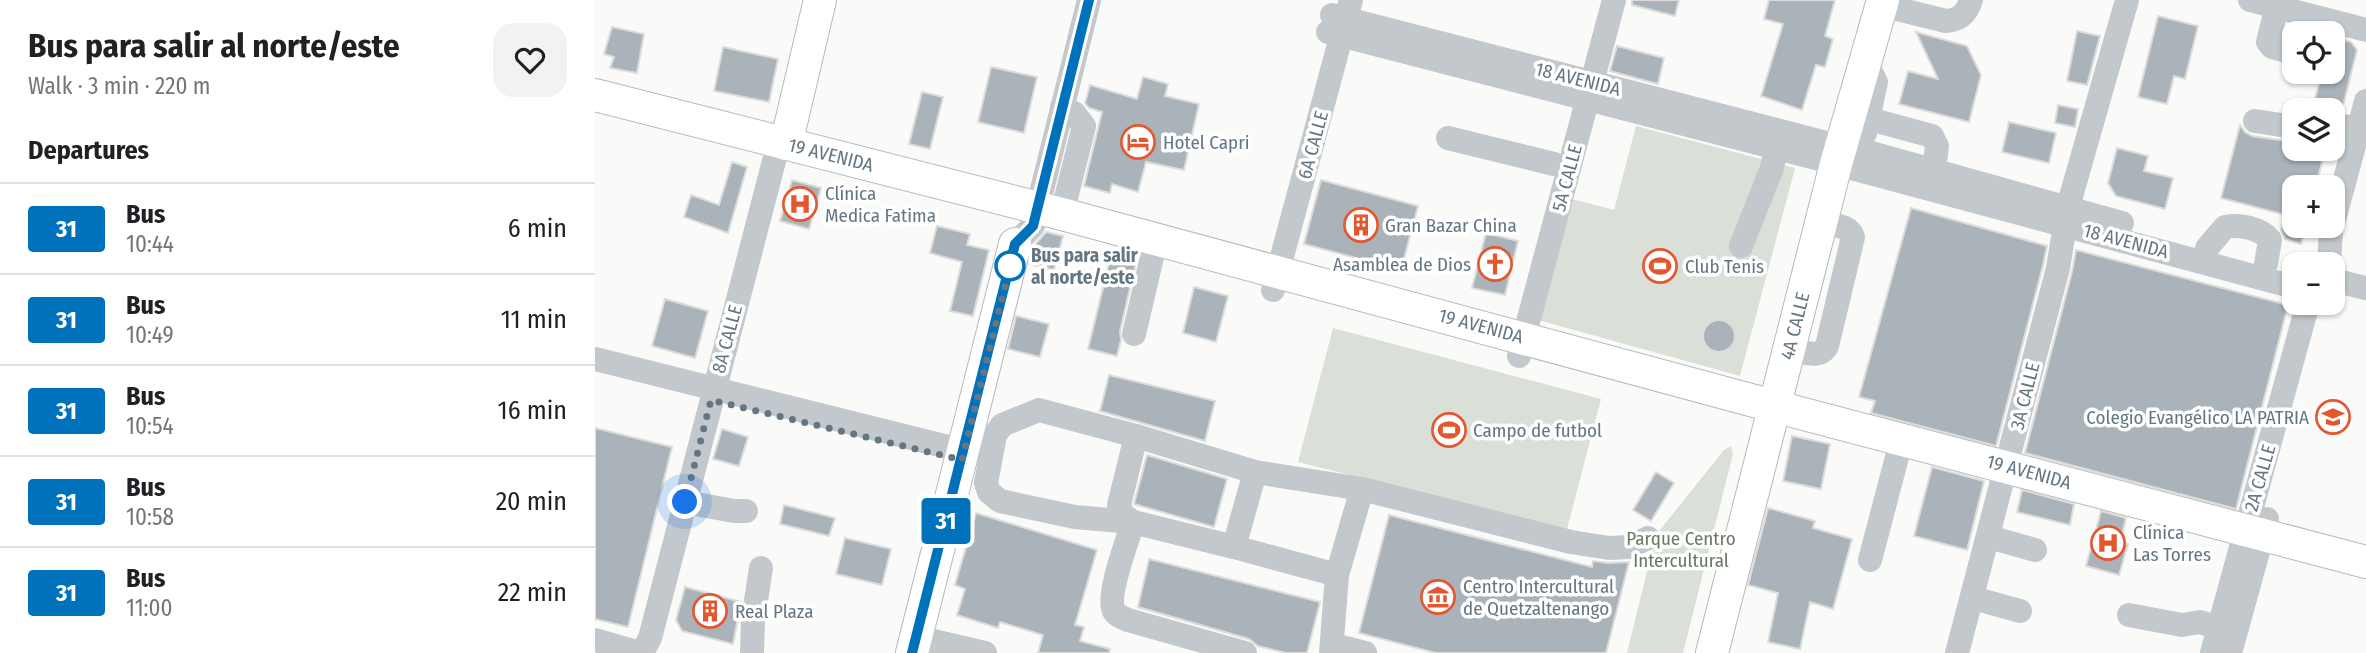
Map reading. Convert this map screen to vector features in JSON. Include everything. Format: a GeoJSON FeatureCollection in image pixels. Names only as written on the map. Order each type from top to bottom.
{"type":"FeatureCollection","features":[{"type":"Feature","properties":{"kind":"main road","name":"8A CALLE"},"geometry":{"type":"LineString","coordinates":[[780,153],[820,0]]}},
{"type":"Feature","properties":{"kind":"main road","name":"4A CALLE"},"geometry":{"type":"LineString","coordinates":[[1764,411],[1789,350],[1822,222],[1836,152],[1860,117],[1864,66],[1875,2]]}},
{"type":"Feature","properties":{"kind":"main road","name":"4A CALLE"},"geometry":{"type":"LineString","coordinates":[[1710,652],[1764,411],[1875,2]]}},
{"type":"Feature","properties":{"kind":"main road","name":"19 AVENIDA"},"geometry":{"type":"LineString","coordinates":[[595,95],[780,153],[2005,473],[2252,539],[2366,576]]}},
{"type":"Feature","properties":{"kind":"main road","name":"19 AVENIDA"},"geometry":{"type":"LineString","coordinates":[[595,115],[780,153]]}},
{"type":"Feature","properties":{"kind":"main road","name":"19 AVENIDA"},"geometry":{"type":"LineString","coordinates":[[1032,220],[1152,257],[1269,279]]}},
{"type":"Feature","properties":{"kind":"main road"},"geometry":{"type":"LineString","coordinates":[[914,645],[963,455],[1032,220]]}},
{"type":"Feature","properties":{"kind":"main road","name":"19 AVENIDA"},"geometry":{"type":"LineString","coordinates":[[2252,539],[2366,562]]}},
{"type":"Feature","properties":{"kind":"street"},"geometry":{"type":"LineString","coordinates":[[1032,220],[1073,0]]}},
{"type":"Feature","properties":{"kind":"street"},"geometry":{"type":"LineString","coordinates":[[1032,220],[1084,126],[1074,113],[1062,107],[1089,0]]}},
{"type":"Feature","properties":{"kind":"street","name":"5A CALLE"},"geometry":{"type":"LineString","coordinates":[[1515,345],[1583,89],[1599,0]]}},
{"type":"Feature","properties":{"kind":"street","name":"5A CALLE"},"geometry":{"type":"LineString","coordinates":[[1515,345],[1554,164],[1613,0]]}},
{"type":"Feature","properties":{"kind":"street"},"geometry":{"type":"LineString","coordinates":[[1875,2],[1946,20],[1956,20],[1969,7],[1971,0]]}},
{"type":"Feature","properties":{"kind":"street","name":"3A CALLE"},"geometry":{"type":"LineString","coordinates":[[2114,76],[2127,0]]}},
{"type":"Feature","properties":{"kind":"street","name":"3A CALLE"},"geometry":{"type":"LineString","coordinates":[[1957,653],[2073,217],[2114,76],[2142,0]]}},
{"type":"Feature","properties":{"kind":"street"},"geometry":{"type":"LineString","coordinates":[[2250,0],[2366,30]]}},
{"type":"Feature","properties":{"kind":"street"},"geometry":{"type":"LineString","coordinates":[[2277,6],[2268,42],[2272,47],[2282,50]]}},
{"type":"Feature","properties":{"kind":"street"},"geometry":{"type":"LineString","coordinates":[[2312,17],[2366,15]]}},
{"type":"Feature","properties":{"kind":"street","name":"18 AVENIDA"},"geometry":{"type":"LineString","coordinates":[[1339,17],[1776,148],[1836,152],[1934,170],[2282,283]]}},
{"type":"Feature","properties":{"kind":"street","name":"6A CALLE"},"geometry":{"type":"LineString","coordinates":[[1269,279],[1339,17]]}},
{"type":"Feature","properties":{"kind":"street","name":"18 AVENIDA"},"geometry":{"type":"LineString","coordinates":[[1583,89],[1836,152],[2073,217],[2282,268]]}},
{"type":"Feature","properties":{"kind":"street"},"geometry":{"type":"LineString","coordinates":[[2328,252],[2366,101]]}},
{"type":"Feature","properties":{"kind":"street"},"geometry":{"type":"LineString","coordinates":[[1860,117],[1932,136],[1937,146],[1934,170]]}},
{"type":"Feature","properties":{"kind":"street"},"geometry":{"type":"LineString","coordinates":[[2255,121],[2282,125]]}},
{"type":"Feature","properties":{"kind":"street"},"geometry":{"type":"LineString","coordinates":[[2345,126],[2358,128]]}},
{"type":"Feature","properties":{"kind":"street"},"geometry":{"type":"LineString","coordinates":[[1448,138],[1554,164]]}},
{"type":"Feature","properties":{"kind":"street"},"geometry":{"type":"LineString","coordinates":[[1741,246],[1772,168],[1776,148]]}},
{"type":"Feature","properties":{"kind":"street","name":"8A CALLE"},"geometry":{"type":"LineString","coordinates":[[646,649],[712,395],[780,153]]}},
{"type":"Feature","properties":{"kind":"street"},"geometry":{"type":"LineString","coordinates":[[1134,334],[1152,257]]}},
{"type":"Feature","properties":{"kind":"street"},"geometry":{"type":"LineString","coordinates":[[2345,283],[2366,288]]}},
{"type":"Feature","properties":{"kind":"street"},"geometry":{"type":"LineString","coordinates":[[2345,300],[2366,306]]}},
{"type":"Feature","properties":{"kind":"street","name":"2A CALLE"},"geometry":{"type":"LineString","coordinates":[[2230,653],[2252,539],[2248,493],[2291,331],[2301,315]]}},
{"type":"Feature","properties":{"kind":"street","name":"2A CALLE"},"geometry":{"type":"LineString","coordinates":[[2212,653],[2252,539],[2319,315]]}},
{"type":"Feature","properties":{"kind":"street"},"geometry":{"type":"LineString","coordinates":[[595,359],[712,395]]}},
{"type":"Feature","properties":{"kind":"street"},"geometry":{"type":"LineString","coordinates":[[595,371],[712,395],[963,455]]}},
{"type":"Feature","properties":{"kind":"street"},"geometry":{"type":"LineString","coordinates":[[1337,575],[1133,522],[1075,517],[1000,501],[989,492],[986,483],[995,435],[1002,425],[1039,411],[1136,436],[1255,472],[1361,489],[1571,542],[1609,548],[1629,547],[1648,538]]}},
{"type":"Feature","properties":{"kind":"street"},"geometry":{"type":"LineString","coordinates":[[1133,522],[1122,514],[1119,505],[1136,436]]}},
{"type":"Feature","properties":{"kind":"street"},"geometry":{"type":"LineString","coordinates":[[1870,560],[1900,445]]}},
{"type":"Feature","properties":{"kind":"street"},"geometry":{"type":"LineString","coordinates":[[1234,547],[1255,472]]}},
{"type":"Feature","properties":{"kind":"street"},"geometry":{"type":"LineString","coordinates":[[1361,489],[1337,575],[1332,649],[1365,653]]}},
{"type":"Feature","properties":{"kind":"street"},"geometry":{"type":"LineString","coordinates":[[685,502],[746,511]]}},
{"type":"Feature","properties":{"kind":"street"},"geometry":{"type":"LineString","coordinates":[[1133,522],[1113,594],[1112,605],[1115,612],[1128,620],[1245,653]]}},
{"type":"Feature","properties":{"kind":"street"},"geometry":{"type":"LineString","coordinates":[[1989,537],[2035,550]]}},
{"type":"Feature","properties":{"kind":"street"},"geometry":{"type":"LineString","coordinates":[[752,653],[753,620],[761,568]]}},
{"type":"Feature","properties":{"kind":"street"},"geometry":{"type":"LineString","coordinates":[[1973,598],[2020,611]]}},
{"type":"Feature","properties":{"kind":"street"},"geometry":{"type":"LineString","coordinates":[[2129,615],[2182,625],[2200,622],[2219,628]]}},
{"type":"Feature","properties":{"kind":"street"},"geometry":{"type":"LineString","coordinates":[[595,640],[646,649]]}},
{"type":"Feature","properties":{"kind":"street"},"geometry":{"type":"LineString","coordinates":[[914,645],[985,653]]}},
{"type":"Feature","properties":{"kind":"green space","name":"Club Tenis"},"geometry":{"type":"Polygon","coordinates":[[[1636,126],[1795,168],[1740,376],[1538,320],[1568,198],[1614,210],[1636,126]]]}},
{"type":"Feature","properties":{"kind":"green space","name":"Campo de futbol"},"geometry":{"type":"Polygon","coordinates":[[[1333,328],[1601,399],[1567,529],[1298,462],[1333,328]]]}},
{"type":"Feature","properties":{"kind":"green space","name":"Parque Centro Intercultural"},"geometry":{"type":"Polygon","coordinates":[[[1731,446],[1733,454],[1683,653],[1627,653],[1656,535],[1724,450],[1731,446]]]}},
{"type":"Feature","properties":{"kind":"building"},"geometry":{"type":"Polygon","coordinates":[[[1632,0],[1679,0],[1675,16],[1632,5],[1632,0]]]}},
{"type":"Feature","properties":{"kind":"building"},"geometry":{"type":"Polygon","coordinates":[[[1769,0],[1835,0],[1825,36],[1833,39],[1825,67],[1816,65],[1802,110],[1761,96],[1783,24],[1764,19],[1769,0]]]}},
{"type":"Feature","properties":{"kind":"building"},"geometry":{"type":"Polygon","coordinates":[[[2158,16],[2198,26],[2185,79],[2174,76],[2167,104],[2138,97],[2158,16]]]}},
{"type":"Feature","properties":{"kind":"building"},"geometry":{"type":"Polygon","coordinates":[[[612,27],[644,34],[637,73],[610,68],[614,57],[604,54],[612,27]]]}},
{"type":"Feature","properties":{"kind":"building"},"geometry":{"type":"Polygon","coordinates":[[[2077,31],[2100,36],[2087,85],[2067,81],[2077,31]]]}},
{"type":"Feature","properties":{"kind":"building"},"geometry":{"type":"Polygon","coordinates":[[[1916,32],[1967,46],[1981,75],[1969,122],[1899,104],[1908,71],[1938,79],[1916,32]]]}},
{"type":"Feature","properties":{"kind":"building"},"geometry":{"type":"Polygon","coordinates":[[[2345,40],[2351,42],[2357,50],[2345,98],[2315,98],[2319,84],[2345,84],[2345,40]]]}},
{"type":"Feature","properties":{"kind":"building"},"geometry":{"type":"Polygon","coordinates":[[[1617,46],[1664,58],[1658,84],[1610,71],[1617,46]]]}},
{"type":"Feature","properties":{"kind":"building"},"geometry":{"type":"Polygon","coordinates":[[[723,47],[778,59],[769,102],[714,91],[723,47]]]}},
{"type":"Feature","properties":{"kind":"building"},"geometry":{"type":"Polygon","coordinates":[[[991,67],[1037,77],[1024,133],[978,122],[991,67]]]}},
{"type":"Feature","properties":{"kind":"building"},"geometry":{"type":"Polygon","coordinates":[[[1143,77],[1168,84],[1165,96],[1199,104],[1184,170],[1146,162],[1138,192],[1112,184],[1110,193],[1084,186],[1102,112],[1089,108],[1085,103],[1090,85],[1137,99],[1143,77]]]}},
{"type":"Feature","properties":{"kind":"building"},"geometry":{"type":"Polygon","coordinates":[[[922,92],[943,97],[930,149],[909,144],[922,92]]]}},
{"type":"Feature","properties":{"kind":"building"},"geometry":{"type":"Polygon","coordinates":[[[2058,105],[2078,109],[2075,127],[2055,123],[2058,105]]]}},
{"type":"Feature","properties":{"kind":"building"},"geometry":{"type":"Polygon","coordinates":[[[2009,122],[2056,133],[2049,163],[2002,152],[2009,122]]]}},
{"type":"Feature","properties":{"kind":"building"},"geometry":{"type":"Polygon","coordinates":[[[2240,125],[2252,136],[2282,140],[2282,161],[2322,161],[2319,175],[2282,175],[2282,214],[2221,198],[2240,125]]]}},
{"type":"Feature","properties":{"kind":"building"},"geometry":{"type":"Polygon","coordinates":[[[2117,148],[2148,156],[2144,171],[2173,178],[2165,209],[2116,196],[2108,183],[2117,148]]]}},
{"type":"Feature","properties":{"kind":"building"},"geometry":{"type":"Polygon","coordinates":[[[732,162],[747,167],[728,233],[684,217],[691,195],[719,205],[732,162]]]}},
{"type":"Feature","properties":{"kind":"building","name":"Clínica Medica Fatima"},"geometry":{"type":"Polygon","coordinates":[[[792,180],[821,188],[809,229],[780,221],[792,180]]]}},
{"type":"Feature","properties":{"kind":"building","name":"Gran Bazar China"},"geometry":{"type":"Polygon","coordinates":[[[1321,180],[1418,206],[1401,270],[1304,244],[1321,180]]]}},
{"type":"Feature","properties":{"kind":"building"},"geometry":{"type":"Polygon","coordinates":[[[1911,208],[2047,246],[1996,446],[1871,413],[1875,401],[1859,397],[1911,208]]]}},
{"type":"Feature","properties":{"kind":"building"},"geometry":{"type":"Polygon","coordinates":[[[937,226],[970,234],[967,245],[989,250],[973,316],[950,311],[962,262],[930,253],[937,226]]]}},
{"type":"Feature","properties":{"kind":"building"},"geometry":{"type":"Polygon","coordinates":[[[1046,232],[1063,236],[1054,270],[1029,264],[1034,246],[1046,232]]]}},
{"type":"Feature","properties":{"kind":"building","name":"Asamblea de Dios"},"geometry":{"type":"Polygon","coordinates":[[[1486,233],[1518,241],[1505,295],[1472,288],[1486,233]]]}},
{"type":"Feature","properties":{"kind":"building"},"geometry":{"type":"Polygon","coordinates":[[[2285,238],[2303,238],[2301,244],[2285,238]]]}},
{"type":"Feature","properties":{"kind":"building"},"geometry":{"type":"Polygon","coordinates":[[[2076,250],[2282,303],[2282,315],[2285,315],[2236,509],[2025,453],[2076,250]]]}},
{"type":"Feature","properties":{"kind":"building"},"geometry":{"type":"Polygon","coordinates":[[[1112,251],[1137,258],[1117,356],[1088,349],[1112,251]]]}},
{"type":"Feature","properties":{"kind":"building"},"geometry":{"type":"Polygon","coordinates":[[[1194,287],[1228,296],[1216,342],[1183,333],[1194,287]]]}},
{"type":"Feature","properties":{"kind":"building"},"geometry":{"type":"Polygon","coordinates":[[[665,299],[708,311],[695,358],[652,346],[665,299]]]}},
{"type":"Feature","properties":{"kind":"building"},"geometry":{"type":"Polygon","coordinates":[[[1016,316],[1049,324],[1040,357],[1008,349],[1016,316]]]}},
{"type":"Feature","properties":{"kind":"building"},"geometry":{"type":"Polygon","coordinates":[[[1719,320],[1730,325],[1735,336],[1730,347],[1719,352],[1708,347],[1703,336],[1708,325],[1719,320]]]}},
{"type":"Feature","properties":{"kind":"building"},"geometry":{"type":"Polygon","coordinates":[[[1109,375],[1215,401],[1205,441],[1100,411],[1109,375]]]}},
{"type":"Feature","properties":{"kind":"building"},"geometry":{"type":"Polygon","coordinates":[[[595,428],[672,447],[628,627],[595,619],[595,428]]]}},
{"type":"Feature","properties":{"kind":"building"},"geometry":{"type":"Polygon","coordinates":[[[722,429],[748,437],[739,466],[713,459],[722,429]]]}},
{"type":"Feature","properties":{"kind":"building"},"geometry":{"type":"Polygon","coordinates":[[[1792,436],[1830,444],[1821,489],[1783,481],[1792,436]]]}},
{"type":"Feature","properties":{"kind":"building"},"geometry":{"type":"Polygon","coordinates":[[[1147,455],[1227,479],[1214,527],[1134,504],[1147,455]]]}},
{"type":"Feature","properties":{"kind":"building"},"geometry":{"type":"Polygon","coordinates":[[[1932,467],[1984,481],[1967,550],[1914,536],[1932,467]]]}},
{"type":"Feature","properties":{"kind":"building"},"geometry":{"type":"Polygon","coordinates":[[[1656,472],[1674,483],[1651,521],[1633,510],[1656,472]]]}},
{"type":"Feature","properties":{"kind":"building"},"geometry":{"type":"Polygon","coordinates":[[[2022,490],[2074,504],[2070,525],[2017,512],[2022,490]]]}},
{"type":"Feature","properties":{"kind":"building"},"geometry":{"type":"Polygon","coordinates":[[[784,505],[835,518],[829,536],[780,524],[784,505]]]}},
{"type":"Feature","properties":{"kind":"building"},"geometry":{"type":"Polygon","coordinates":[[[1768,508],[1815,521],[1813,528],[1852,539],[1833,609],[1810,602],[1800,649],[1768,642],[1778,593],[1748,585],[1768,508]]]}},
{"type":"Feature","properties":{"kind":"building","name":"Clínica Las Torres"},"geometry":{"type":"Polygon","coordinates":[[[2101,511],[2126,518],[2120,542],[2128,544],[2119,575],[2086,566],[2101,511]]]}},
{"type":"Feature","properties":{"kind":"building"},"geometry":{"type":"Polygon","coordinates":[[[976,513],[1097,550],[1075,625],[1084,627],[1080,641],[1110,649],[1109,653],[1038,653],[1043,635],[1000,622],[998,628],[957,615],[965,589],[955,585],[976,513]]]}},
{"type":"Feature","properties":{"kind":"building","name":"Centro Intercultural de Quetzaltenango"},"geometry":{"type":"Polygon","coordinates":[[[1389,515],[1592,567],[1593,561],[1629,562],[1606,653],[1436,653],[1359,633],[1389,515]]]}},
{"type":"Feature","properties":{"kind":"building"},"geometry":{"type":"Polygon","coordinates":[[[845,538],[891,549],[882,585],[836,574],[845,538]]]}},
{"type":"Feature","properties":{"kind":"building"},"geometry":{"type":"Polygon","coordinates":[[[1149,559],[1320,602],[1307,653],[1286,653],[1258,646],[1249,639],[1138,607],[1149,559]]]}},
{"type":"Feature","properties":{"kind":"building","name":"Real Plaza"},"geometry":{"type":"Polygon","coordinates":[[[685,587],[741,602],[733,644],[682,631],[676,620],[685,587]]]}},
{"type":"Feature","properties":{"kind":"bus line","name":"31"},"geometry":{"type":"LineString","coordinates":[[912,653],[1015,244],[1033,226],[1089,0]]}},
{"type":"Feature","properties":{"kind":"place","name":"Hotel Capri"},"geometry":{"type":"Point","coordinates":[1138,142]}},
{"type":"Feature","properties":{"kind":"place","name":"Clínica Medica Fatima"},"geometry":{"type":"Point","coordinates":[800,204]}},
{"type":"Feature","properties":{"kind":"place","name":"Gran Bazar China"},"geometry":{"type":"Point","coordinates":[1361,225]}},
{"type":"Feature","properties":{"kind":"place","name":"Asamblea de Dios"},"geometry":{"type":"Point","coordinates":[1495,264]}},
{"type":"Feature","properties":{"kind":"place","name":"Bus para salir al norte/este"},"geometry":{"type":"Point","coordinates":[1010,266]}},
{"type":"Feature","properties":{"kind":"place","name":"Club Tenis"},"geometry":{"type":"Point","coordinates":[1660,266]}},
{"type":"Feature","properties":{"kind":"place","name":"Colegio Evangélico LA PATRIA"},"geometry":{"type":"Point","coordinates":[2333,417]}},
{"type":"Feature","properties":{"kind":"place","name":"Campo de futbol"},"geometry":{"type":"Point","coordinates":[1449,430]}},
{"type":"Feature","properties":{"kind":"place","name":"Clínica Las Torres"},"geometry":{"type":"Point","coordinates":[2108,543]}},
{"type":"Feature","properties":{"kind":"place","name":"Centro Intercultural de Quetzaltenango"},"geometry":{"type":"Point","coordinates":[1438,597]}},
{"type":"Feature","properties":{"kind":"place","name":"Real Plaza"},"geometry":{"type":"Point","coordinates":[710,611]}},
{"type":"Feature","properties":{"kind":"route"},"geometry":{"type":"LineString","coordinates":[[685,502],[711,400],[962,460],[1010,266]]}}]}
